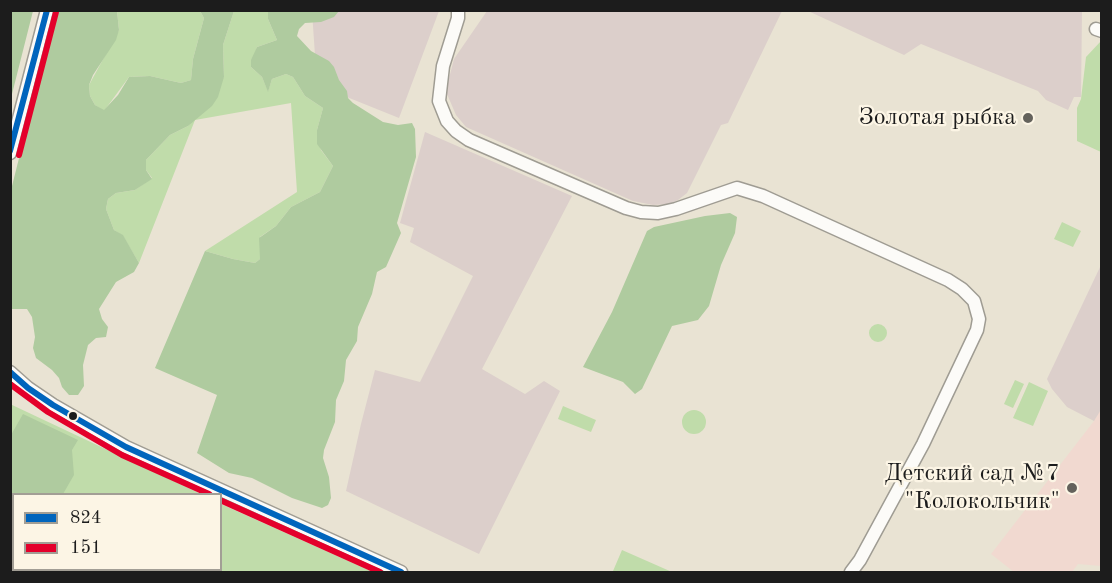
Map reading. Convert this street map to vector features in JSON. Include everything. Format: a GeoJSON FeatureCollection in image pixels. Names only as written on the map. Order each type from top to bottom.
{"type":"FeatureCollection","features":[{"type":"Feature","properties":{"kind":"street"},"geometry":{"type":"LineString","coordinates":[[10,153],[46,10]]}},
{"type":"Feature","properties":{"kind":"street"},"geometry":{"type":"LineString","coordinates":[[458,10],[443,66],[439,101],[447,121],[469,140],[626,208],[641,212],[658,213],[676,210],[737,188],[763,196],[948,280],[962,289],[974,302],[980,320],[977,330],[923,444],[851,573]]}},
{"type":"Feature","properties":{"kind":"street"},"geometry":{"type":"LineString","coordinates":[[10,372],[43,398],[126,447],[392,571]]}},
{"type":"Feature","properties":{"kind":"shaded area"},"geometry":{"type":"Polygon","coordinates":[[[312,11],[439,11],[399,118],[317,85],[312,11]]]}},
{"type":"Feature","properties":{"kind":"shaded area"},"geometry":{"type":"Polygon","coordinates":[[[487,11],[782,11],[728,123],[721,125],[687,193],[669,204],[653,205],[633,201],[466,127],[456,115],[447,94],[447,86],[454,59],[487,11]]]}},
{"type":"Feature","properties":{"kind":"shaded area"},"geometry":{"type":"Polygon","coordinates":[[[808,11],[1082,11],[1081,97],[1074,97],[1068,110],[1046,100],[1038,91],[921,44],[904,55],[808,11]]]}},
{"type":"Feature","properties":{"kind":"shaded area"},"geometry":{"type":"Polygon","coordinates":[[[425,132],[572,196],[482,369],[525,394],[544,381],[560,391],[479,554],[346,491],[375,370],[420,382],[473,276],[410,242],[414,228],[400,223],[425,132]]]}},
{"type":"Feature","properties":{"kind":"shaded area"},"geometry":{"type":"Polygon","coordinates":[[[1101,265],[1102,408],[1094,421],[1067,407],[1047,379],[1101,265]]]}},
{"type":"Feature","properties":{"kind":"shaded area","name":"Детский сад №7 \"Колокольчик\""},"geometry":{"type":"Polygon","coordinates":[[[1101,408],[1101,566],[1078,564],[1072,572],[1014,572],[991,554],[1094,421],[1101,408]]]}},
{"type":"Feature","properties":{"kind":"green space"},"geometry":{"type":"Polygon","coordinates":[[[10,11],[33,11],[11,98],[10,11]]]}},
{"type":"Feature","properties":{"kind":"green space"},"geometry":{"type":"Polygon","coordinates":[[[56,11],[117,11],[119,30],[116,40],[89,85],[90,96],[95,105],[104,110],[118,95],[129,77],[150,76],[181,83],[191,80],[193,59],[204,18],[200,11],[234,11],[223,45],[224,77],[218,97],[212,106],[188,126],[170,135],[146,160],[146,170],[152,179],[135,190],[116,193],[108,199],[106,209],[114,230],[123,235],[139,263],[134,272],[116,282],[99,309],[108,327],[106,337],[96,338],[88,345],[83,365],[84,386],[78,395],[69,395],[52,370],[36,358],[33,348],[35,337],[32,317],[27,309],[11,309],[11,190],[56,11]]]}},
{"type":"Feature","properties":{"kind":"green space"},"geometry":{"type":"Polygon","coordinates":[[[117,11],[200,11],[204,18],[193,59],[191,80],[181,83],[150,76],[129,77],[104,111],[95,105],[90,96],[89,85],[119,30],[117,11]]]}},
{"type":"Feature","properties":{"kind":"green space"},"geometry":{"type":"Polygon","coordinates":[[[234,11],[268,11],[268,19],[277,40],[257,47],[251,67],[262,77],[268,91],[272,79],[286,74],[293,77],[305,96],[323,108],[317,130],[321,150],[333,166],[320,192],[291,207],[276,226],[260,237],[260,259],[255,263],[205,251],[297,192],[291,103],[195,120],[139,263],[123,236],[114,230],[106,209],[108,199],[116,193],[135,190],[152,178],[146,170],[146,160],[170,135],[188,126],[224,77],[223,45],[234,11]]]}},
{"type":"Feature","properties":{"kind":"green space"},"geometry":{"type":"Polygon","coordinates":[[[268,11],[339,11],[334,17],[321,22],[305,23],[299,29],[297,36],[311,51],[329,61],[347,91],[348,98],[353,103],[383,122],[398,125],[412,123],[415,129],[416,157],[397,223],[401,233],[386,267],[377,272],[372,294],[358,327],[357,341],[346,360],[344,381],[336,400],[335,422],[323,458],[329,477],[331,498],[328,505],[322,508],[292,498],[252,478],[229,473],[197,453],[217,395],[155,368],[205,251],[255,263],[260,259],[259,238],[276,226],[291,207],[320,192],[333,166],[317,144],[317,130],[323,108],[305,96],[293,77],[286,74],[272,79],[268,92],[262,77],[251,67],[251,60],[257,47],[277,40],[268,19],[268,11]]]}},
{"type":"Feature","properties":{"kind":"green space"},"geometry":{"type":"Polygon","coordinates":[[[1101,41],[1101,152],[1077,141],[1077,108],[1081,99],[1086,57],[1101,41]]]}},
{"type":"Feature","properties":{"kind":"green space"},"geometry":{"type":"Polygon","coordinates":[[[730,213],[737,217],[735,233],[721,265],[709,306],[698,320],[672,326],[642,389],[635,394],[623,382],[583,367],[612,312],[647,231],[654,227],[730,213]]]}},
{"type":"Feature","properties":{"kind":"green space"},"geometry":{"type":"Polygon","coordinates":[[[1062,222],[1081,231],[1073,247],[1054,239],[1062,222]]]}},
{"type":"Feature","properties":{"kind":"green space"},"geometry":{"type":"Polygon","coordinates":[[[878,324],[884,327],[887,333],[884,339],[878,342],[872,339],[869,333],[872,327],[878,324]]]}},
{"type":"Feature","properties":{"kind":"green space"},"geometry":{"type":"Polygon","coordinates":[[[1015,380],[1024,384],[1013,408],[1004,404],[1015,380]]]}},
{"type":"Feature","properties":{"kind":"green space"},"geometry":{"type":"Polygon","coordinates":[[[1029,382],[1048,391],[1033,426],[1013,418],[1029,382]]]}},
{"type":"Feature","properties":{"kind":"green space"},"geometry":{"type":"Polygon","coordinates":[[[10,404],[199,493],[12,493],[12,571],[222,571],[222,504],[373,572],[11,572],[10,404]]]}},
{"type":"Feature","properties":{"kind":"green space"},"geometry":{"type":"Polygon","coordinates":[[[563,406],[596,420],[591,432],[558,419],[563,406]]]}},
{"type":"Feature","properties":{"kind":"green space"},"geometry":{"type":"Polygon","coordinates":[[[694,410],[699,411],[705,417],[705,427],[699,433],[694,434],[689,433],[683,427],[682,422],[683,417],[689,411],[694,410]]]}},
{"type":"Feature","properties":{"kind":"green space"},"geometry":{"type":"Polygon","coordinates":[[[23,414],[78,440],[72,450],[74,475],[64,493],[12,493],[12,571],[21,572],[11,572],[11,435],[23,414]]]}},
{"type":"Feature","properties":{"kind":"green space"},"geometry":{"type":"Polygon","coordinates":[[[622,550],[672,572],[615,572],[613,571],[622,550]]]}},
{"type":"Feature","properties":{"kind":"transit line","name":"824"},"geometry":{"type":"LineString","coordinates":[[10,151],[47,10]]}},
{"type":"Feature","properties":{"kind":"transit line","name":"151"},"geometry":{"type":"LineString","coordinates":[[19,155],[56,12]]}},
{"type":"Feature","properties":{"kind":"transit line","name":"824"},"geometry":{"type":"LineString","coordinates":[[10,372],[53,405],[126,447],[401,572]]}},
{"type":"Feature","properties":{"kind":"transit line","name":"151"},"geometry":{"type":"LineString","coordinates":[[10,384],[48,412],[122,455],[207,493]]}},
{"type":"Feature","properties":{"kind":"transit line","name":"151"},"geometry":{"type":"LineString","coordinates":[[222,501],[380,572]]}},
{"type":"Feature","properties":{"kind":"place","name":"Золотая рыбка"},"geometry":{"type":"Point","coordinates":[1028,118]}},
{"type":"Feature","properties":{"kind":"place","name":"Детский сад №7 \"Колокольчик\""},"geometry":{"type":"Point","coordinates":[1072,488]}}]}
